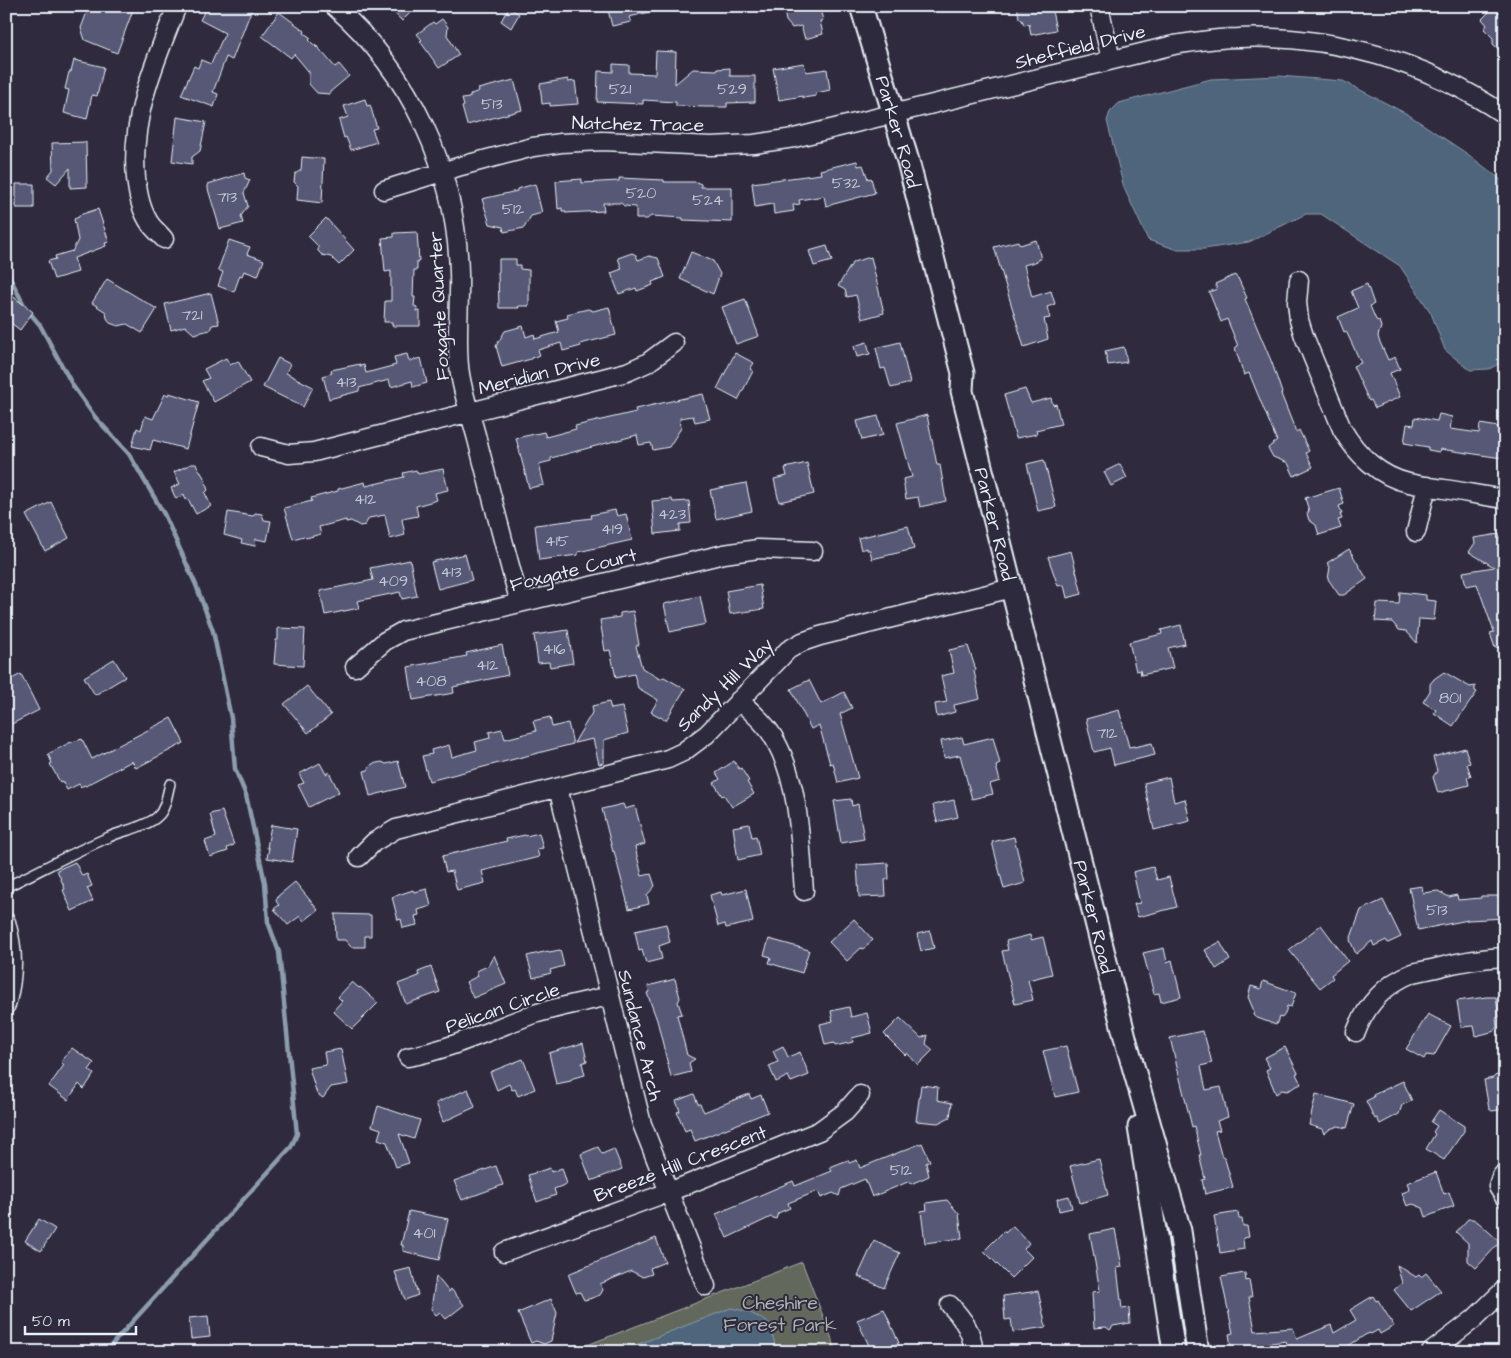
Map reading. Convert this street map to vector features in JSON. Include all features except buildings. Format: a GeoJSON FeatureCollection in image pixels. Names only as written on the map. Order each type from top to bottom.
{"type":"FeatureCollection","features":[{"type":"Feature","properties":{"kind":"street"},"geometry":{"type":"LineString","coordinates":[[164,239],[151,224],[140,202],[135,164],[136,136],[140,110],[149,78],[177,6]]}},
{"type":"Feature","properties":{"kind":"street","name":"Foxgate Quarter"},"geometry":{"type":"LineString","coordinates":[[334,6],[360,30],[390,66],[427,130],[443,172],[455,226],[459,271],[459,366],[520,604]]}},
{"type":"Feature","properties":{"kind":"street","name":"Parker Road"},"geometry":{"type":"LineString","coordinates":[[861,6],[908,161],[963,374],[962,391],[1127,1045],[1180,1231],[1198,1352]]}},
{"type":"Feature","properties":{"kind":"street"},"geometry":{"type":"LineString","coordinates":[[1099,6],[1111,60]]}},
{"type":"Feature","properties":{"kind":"street","name":"Sheffield Drive"},"geometry":{"type":"LineString","coordinates":[[893,114],[1174,45],[1238,38],[1287,38],[1368,52],[1426,71],[1458,86],[1505,114]]}},
{"type":"Feature","properties":{"kind":"street","name":"Natchez Trace"},"geometry":{"type":"LineString","coordinates":[[384,190],[533,147],[561,143],[603,141],[739,146],[794,138],[893,114]]}},
{"type":"Feature","properties":{"kind":"street"},"geometry":{"type":"LineString","coordinates":[[1299,280],[1297,302],[1299,320],[1348,441],[1372,465],[1392,477],[1408,483],[1505,500]]}},
{"type":"Feature","properties":{"kind":"street","name":"Meridian Drive"},"geometry":{"type":"LineString","coordinates":[[261,447],[289,454],[314,452],[627,372],[648,363],[665,352],[674,343]]}},
{"type":"Feature","properties":{"kind":"street"},"geometry":{"type":"LineString","coordinates":[[1416,532],[1427,486]]}},
{"type":"Feature","properties":{"kind":"street","name":"Foxgate Court"},"geometry":{"type":"LineString","coordinates":[[355,667],[385,641],[403,631],[724,554],[758,549],[813,552]]}},
{"type":"Feature","properties":{"kind":"street","name":"Sandy Hill Way"},"geometry":{"type":"LineString","coordinates":[[359,857],[374,842],[396,829],[668,759],[683,752],[707,734],[788,650],[802,642],[1012,588]]}},
{"type":"Feature","properties":{"kind":"street"},"geometry":{"type":"LineString","coordinates":[[739,700],[770,732],[785,762],[793,792],[804,891]]}},
{"type":"Feature","properties":{"kind":"street","name":"Sundance Arch"},"geometry":{"type":"LineString","coordinates":[[558,788],[642,1124],[706,1286]]}},
{"type":"Feature","properties":{"kind":"street"},"geometry":{"type":"LineString","coordinates":[[6,922],[13,955],[13,972],[6,1005]]}},
{"type":"Feature","properties":{"kind":"street"},"geometry":{"type":"LineString","coordinates":[[1356,1032],[1367,1010],[1378,996],[1387,987],[1401,978],[1445,965],[1505,957]]}},
{"type":"Feature","properties":{"kind":"street","name":"Pelican Circle"},"geometry":{"type":"LineString","coordinates":[[408,1057],[455,1045],[532,1015],[609,996]]}},
{"type":"Feature","properties":{"kind":"street","name":"Parker Road"},"geometry":{"type":"LineString","coordinates":[[1127,1045],[1174,1352]]}},
{"type":"Feature","properties":{"kind":"street","name":"Breeze Hill Crescent"},"geometry":{"type":"LineString","coordinates":[[504,1252],[669,1192],[819,1131],[844,1112],[860,1095]]}},
{"type":"Feature","properties":{"kind":"street"},"geometry":{"type":"LineString","coordinates":[[1505,1172],[1500,1177],[1498,1187],[1505,1198]]}},
{"type":"Feature","properties":{"kind":"street"},"geometry":{"type":"LineString","coordinates":[[1431,1352],[1474,1319],[1505,1289]]}},
{"type":"Feature","properties":{"kind":"street"},"geometry":{"type":"LineString","coordinates":[[950,1305],[962,1318],[968,1329],[974,1352]]}},
{"type":"Feature","properties":{"kind":"lane"},"geometry":{"type":"LineString","coordinates":[[6,888],[75,852],[112,835],[140,826],[158,816],[164,808],[170,784]]}},
{"type":"Feature","properties":{"kind":"green space","name":"Cheshire Forest Park"},"geometry":{"type":"Polygon","coordinates":[[[802,1262],[837,1352],[569,1352],[802,1262]]]}},
{"type":"Feature","properties":{"kind":"water"},"geometry":{"type":"Polygon","coordinates":[[[1279,76],[1343,81],[1409,115],[1469,155],[1505,183],[1505,361],[1489,369],[1470,370],[1445,350],[1431,313],[1400,266],[1321,214],[1306,214],[1249,242],[1204,249],[1175,249],[1148,240],[1124,188],[1107,121],[1110,112],[1119,103],[1211,79],[1279,76]]]}},
{"type":"Feature","properties":{"kind":"water"},"geometry":{"type":"Polygon","coordinates":[[[731,1308],[749,1312],[769,1323],[777,1352],[618,1352],[731,1308]]]}},
{"type":"Feature","properties":{"kind":"waterway"},"geometry":{"type":"LineString","coordinates":[[6,270],[25,307],[40,325],[73,386],[95,417],[129,454],[164,514],[196,585],[213,631],[231,718],[235,769],[246,795],[265,883],[268,922],[279,952],[297,1134],[291,1147],[105,1352]]}}]}
